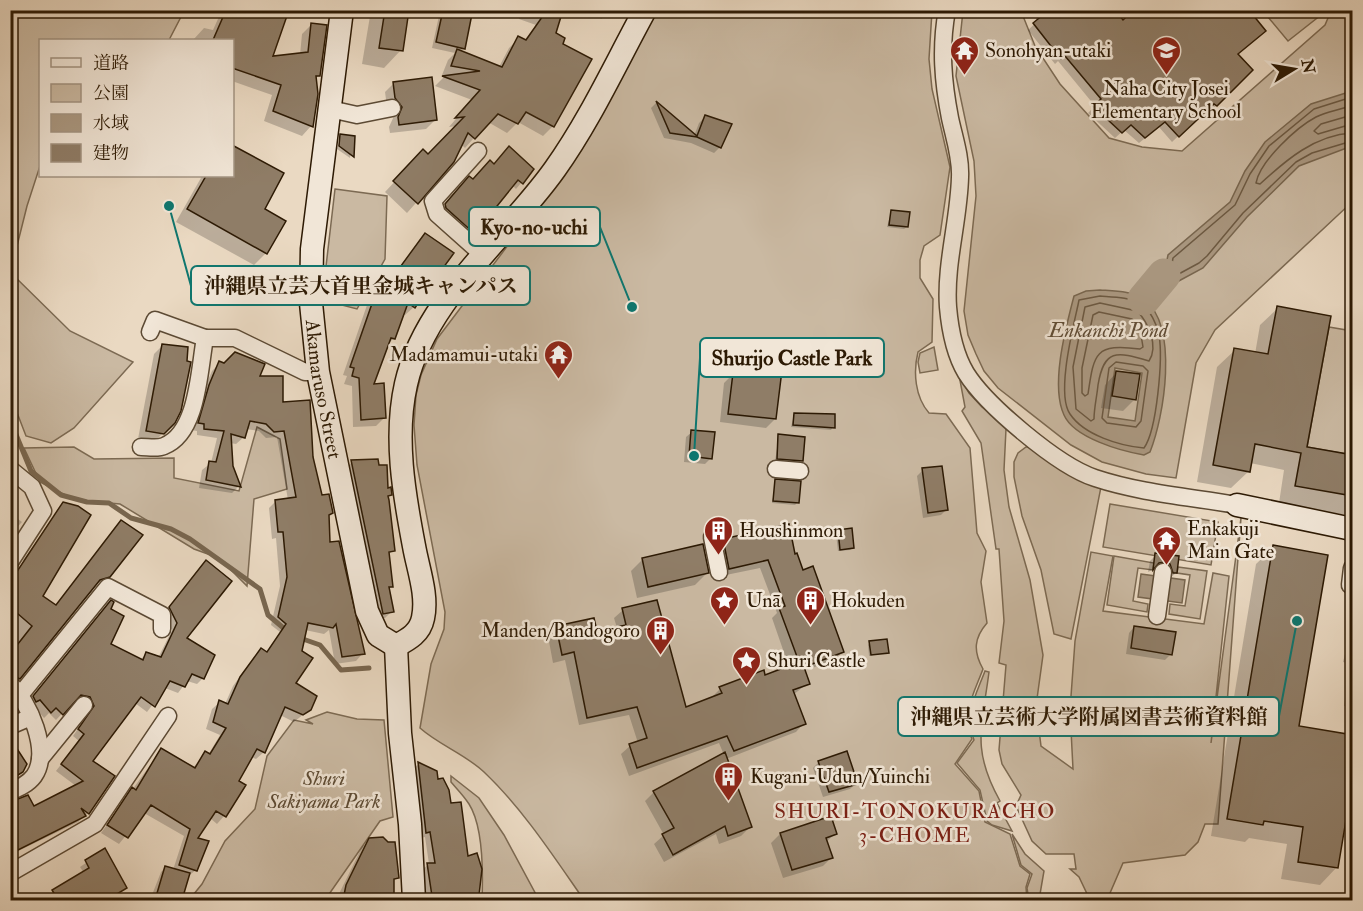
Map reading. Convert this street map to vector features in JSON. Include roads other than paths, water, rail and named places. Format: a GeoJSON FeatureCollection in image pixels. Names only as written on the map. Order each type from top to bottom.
{"type":"FeatureCollection","features":[{"type":"Feature","properties":{"kind":"street","name":"Akamaruso Street"},"geometry":{"type":"LineString","coordinates":[[342,10],[311,266],[311,314],[318,372],[367,611],[378,635],[396,646]]}},
{"type":"Feature","properties":{"kind":"street"},"geometry":{"type":"LineString","coordinates":[[414,900],[410,824],[400,733],[396,646],[417,631],[425,608],[402,466],[401,423],[406,383],[424,335],[483,255],[538,191],[567,152],[645,10]]}},
{"type":"Feature","properties":{"kind":"street"},"geometry":{"type":"LineString","coordinates":[[947,10],[942,43],[943,75],[960,175],[948,302],[952,336],[965,372],[988,400],[1014,423],[1064,462],[1084,474],[1107,481],[1353,529]]}},
{"type":"Feature","properties":{"kind":"street"},"geometry":{"type":"LineString","coordinates":[[330,109],[357,115],[392,108]]}},
{"type":"Feature","properties":{"kind":"street"},"geometry":{"type":"LineString","coordinates":[[478,151],[433,201],[437,214],[483,255]]}},
{"type":"Feature","properties":{"kind":"street"},"geometry":{"type":"LineString","coordinates":[[150,332],[155,320],[205,338],[235,338],[305,372],[318,372]]}},
{"type":"Feature","properties":{"kind":"street"},"geometry":{"type":"LineString","coordinates":[[141,447],[163,447],[179,438],[191,418],[205,338]]}},
{"type":"Feature","properties":{"kind":"street"},"geometry":{"type":"LineString","coordinates":[[10,469],[32,487],[43,511],[10,562]]}},
{"type":"Feature","properties":{"kind":"street"},"geometry":{"type":"LineString","coordinates":[[776,469],[800,471]]}},
{"type":"Feature","properties":{"kind":"street"},"geometry":{"type":"LineString","coordinates":[[712,537],[719,572]]}},
{"type":"Feature","properties":{"kind":"street"},"geometry":{"type":"LineString","coordinates":[[1350,585],[1353,567]]}},
{"type":"Feature","properties":{"kind":"street"},"geometry":{"type":"LineString","coordinates":[[1158,610],[1163,572]]}},
{"type":"Feature","properties":{"kind":"street"},"geometry":{"type":"LineString","coordinates":[[10,792],[25,785],[35,775],[40,759],[39,740],[31,717],[16,689],[108,587],[162,615],[162,629]]}},
{"type":"Feature","properties":{"kind":"street"},"geometry":{"type":"LineString","coordinates":[[40,759],[84,705]]}},
{"type":"Feature","properties":{"kind":"street"},"geometry":{"type":"LineString","coordinates":[[10,873],[95,824],[168,716]]}},
{"type":"Feature","properties":{"kind":"street"},"geometry":{"type":"LineString","coordinates":[[10,726],[31,717]]}},
{"type":"Feature","properties":{"kind":"water"},"geometry":{"type":"Polygon","coordinates":[[[1352,91],[1352,146],[1299,166],[1247,217],[1203,268],[1175,283],[1164,275],[1168,255],[1230,202],[1245,171],[1265,142],[1311,104],[1352,91]]]}},
{"type":"Feature","properties":{"kind":"water","name":"Enkanchi Pond"},"geometry":{"type":"Polygon","coordinates":[[[1086,291],[1130,293],[1145,300],[1156,313],[1162,331],[1166,373],[1164,396],[1155,437],[1150,452],[1144,455],[1111,447],[1088,437],[1069,423],[1064,415],[1060,403],[1059,372],[1064,339],[1074,296],[1086,291]],[[1115,368],[1108,417],[1135,421],[1142,373],[1115,368]]]}},
{"type":"Feature","properties":{"kind":"water"},"geometry":{"type":"Polygon","coordinates":[[[1141,574],[1185,580],[1182,603],[1138,597],[1141,574]]]}},
{"type":"Feature","properties":{"kind":"waterway"},"geometry":{"type":"LineString","coordinates":[[1144,299],[1164,275]]}},
{"type":"Feature","properties":{"kind":"waterway"},"geometry":{"type":"LineString","coordinates":[[10,420],[31,471],[61,495],[87,502],[109,503],[131,518],[171,529],[190,539],[260,589],[268,615],[287,631]]}},
{"type":"Feature","properties":{"kind":"waterway"},"geometry":{"type":"LineString","coordinates":[[300,638],[320,645],[341,670],[369,668]]}},
{"type":"Feature","properties":{"kind":"place","name":"Sonohyan-utaki"},"geometry":{"type":"Point","coordinates":[964,76]}},
{"type":"Feature","properties":{"kind":"place","name":"Naha City Josei Elementary School"},"geometry":{"type":"Point","coordinates":[1166,76]}},
{"type":"Feature","properties":{"kind":"place","name":"沖縄県立芸大首里金城キャンパス"},"geometry":{"type":"Point","coordinates":[169,206]}},
{"type":"Feature","properties":{"kind":"place","name":"Kyo-no-uchi"},"geometry":{"type":"Point","coordinates":[632,307]}},
{"type":"Feature","properties":{"kind":"place","name":"Madamamui-utaki"},"geometry":{"type":"Point","coordinates":[559,380]}},
{"type":"Feature","properties":{"kind":"place","name":"Shurijo Castle Park"},"geometry":{"type":"Point","coordinates":[694,456]}},
{"type":"Feature","properties":{"kind":"place","name":"Houshinmon"},"geometry":{"type":"Point","coordinates":[718,556]}},
{"type":"Feature","properties":{"kind":"place","name":"Enkakuji Main Gate"},"geometry":{"type":"Point","coordinates":[1166,566]}},
{"type":"Feature","properties":{"kind":"place","name":"沖縄県立芸術大学附属図書芸術資料館"},"geometry":{"type":"Point","coordinates":[1297,621]}},
{"type":"Feature","properties":{"kind":"place","name":"Unā"},"geometry":{"type":"Point","coordinates":[725,626]}},
{"type":"Feature","properties":{"kind":"place","name":"Hokuden"},"geometry":{"type":"Point","coordinates":[810,626]}},
{"type":"Feature","properties":{"kind":"place","name":"Manden/Bandogoro"},"geometry":{"type":"Point","coordinates":[661,656]}},
{"type":"Feature","properties":{"kind":"place","name":"Shuri Castle"},"geometry":{"type":"Point","coordinates":[746,686]}},
{"type":"Feature","properties":{"kind":"place","name":"Kugani-Udun/Yuinchi"},"geometry":{"type":"Point","coordinates":[729,802]}},
{"type":"Feature","properties":{"kind":"district","name":"SHURI-TONOKURACHO 3-CHOME"},"geometry":{"type":"Point","coordinates":[915,823]}},
{"type":"Feature","properties":{"kind":"park label","name":"Shuri Sakiyama Park"},"geometry":{"type":"Point","coordinates":[324,790]}}]}
